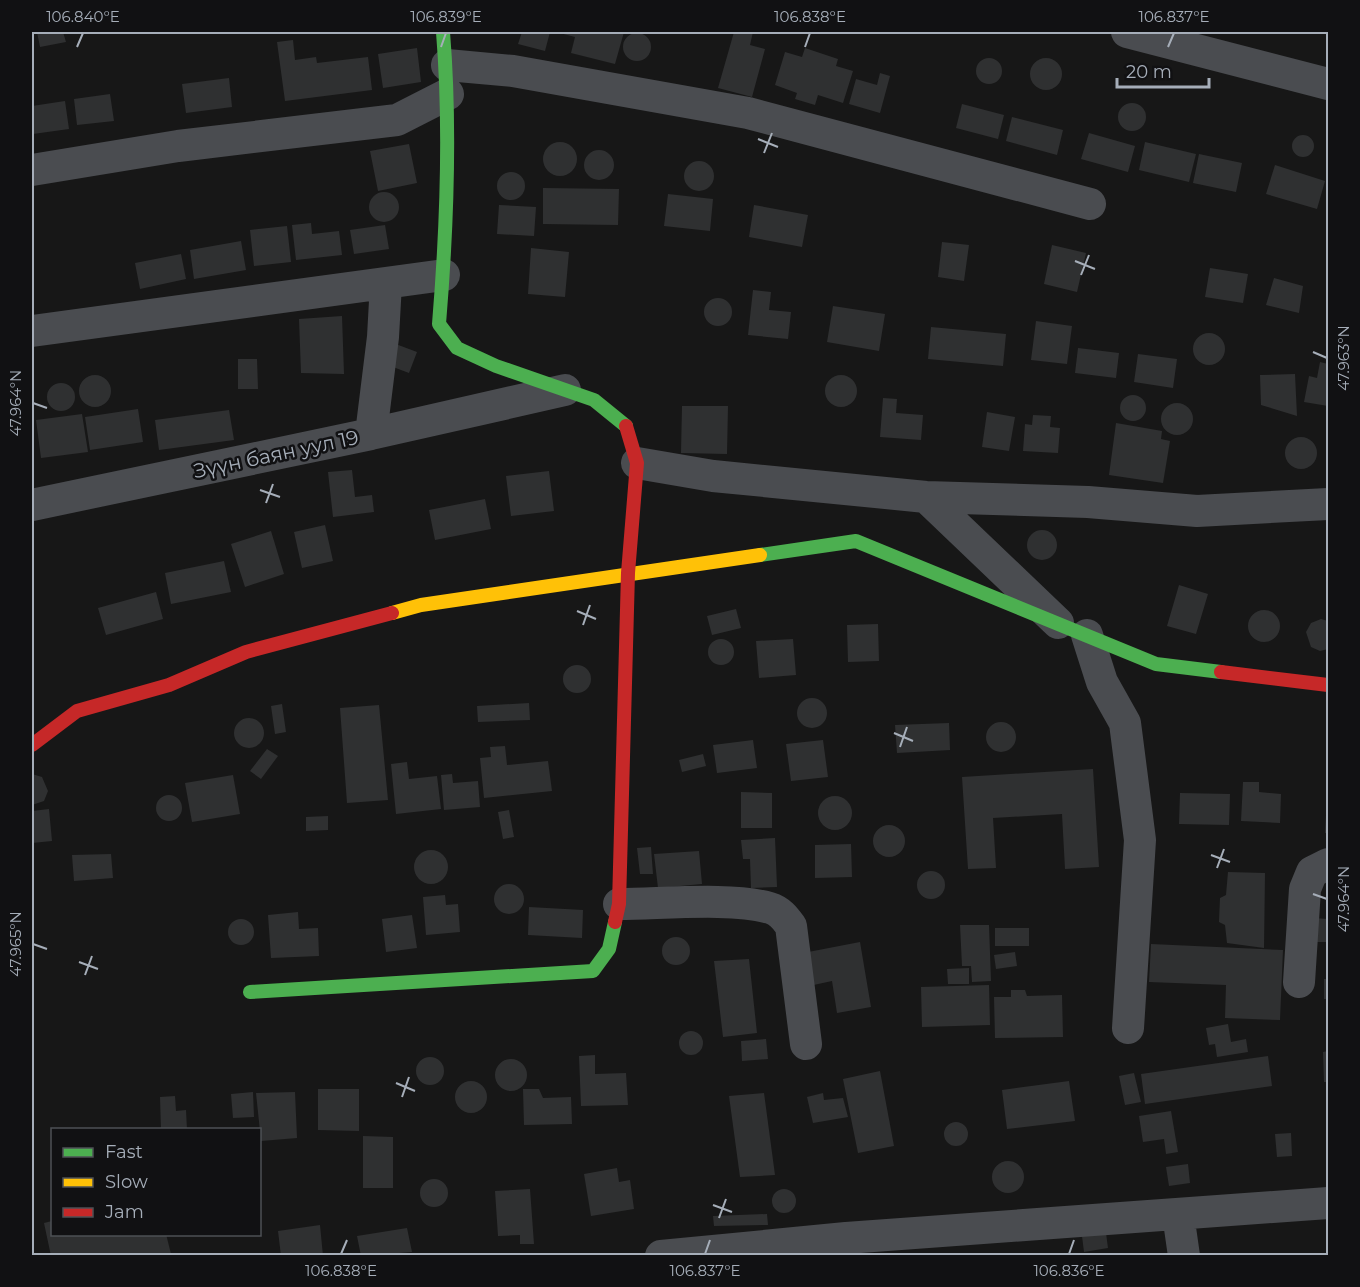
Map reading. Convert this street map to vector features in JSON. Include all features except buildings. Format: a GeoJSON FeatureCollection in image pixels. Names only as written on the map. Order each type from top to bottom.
{"type":"FeatureCollection","features":[{"type":"Feature","properties":{"kind":"street"},"geometry":{"type":"LineString","coordinates":[[250,992],[593,971],[609,949],[620,904],[622,725],[628,573],[637,463],[627,427],[594,400],[496,366],[457,348],[440,324],[444,275],[447,79],[443,32]]}},
{"type":"Feature","properties":{"kind":"street"},"geometry":{"type":"LineString","coordinates":[[1127,32],[1329,84]]}},
{"type":"Feature","properties":{"kind":"street"},"geometry":{"type":"LineString","coordinates":[[32,170],[178,146],[397,120],[447,79],[513,71],[748,113],[1090,204]]}},
{"type":"Feature","properties":{"kind":"street"},"geometry":{"type":"LineString","coordinates":[[32,332],[444,275]]}},
{"type":"Feature","properties":{"kind":"street","name":"Зүүн баян уул 19"},"geometry":{"type":"LineString","coordinates":[[32,505],[371,434],[383,337],[386,283]]}},
{"type":"Feature","properties":{"kind":"street"},"geometry":{"type":"LineString","coordinates":[[371,434],[565,390]]}},
{"type":"Feature","properties":{"kind":"street"},"geometry":{"type":"LineString","coordinates":[[637,463],[713,476],[926,497],[1088,502],[1197,511],[1329,504]]}},
{"type":"Feature","properties":{"kind":"street"},"geometry":{"type":"LineString","coordinates":[[926,497],[1073,630],[1125,723],[1140,840],[1128,1028]]}},
{"type":"Feature","properties":{"kind":"street"},"geometry":{"type":"LineString","coordinates":[[32,745],[77,711],[170,685],[246,652],[421,605],[856,541],[1156,664],[1329,685]]}},
{"type":"Feature","properties":{"kind":"street"},"geometry":{"type":"LineString","coordinates":[[1299,982],[1305,889],[1312,872],[1329,864]]}},
{"type":"Feature","properties":{"kind":"street"},"geometry":{"type":"LineString","coordinates":[[620,904],[736,903],[771,908],[783,915],[790,926],[806,1044]]}},
{"type":"Feature","properties":{"kind":"street"},"geometry":{"type":"LineString","coordinates":[[670,1255],[846,1238],[1329,1203]]}},
{"type":"Feature","properties":{"kind":"street"},"geometry":{"type":"LineString","coordinates":[[1178,1214],[1184,1256]]}},
{"type":"Feature","properties":{"kind":"traffic: fast"},"geometry":{"type":"LineString","coordinates":[[443,32],[447,105],[447,178],[439,324],[457,348],[496,366],[594,400],[626,426]]}},
{"type":"Feature","properties":{"kind":"traffic: fast"},"geometry":{"type":"LineString","coordinates":[[760,555],[856,541],[1156,664],[1221,672]]}},
{"type":"Feature","properties":{"kind":"traffic: fast"},"geometry":{"type":"LineString","coordinates":[[250,992],[593,971],[609,949],[615,922]]}},
{"type":"Feature","properties":{"kind":"traffic: slow"},"geometry":{"type":"LineString","coordinates":[[392,613],[421,605],[760,555]]}},
{"type":"Feature","properties":{"kind":"traffic: jam"},"geometry":{"type":"LineString","coordinates":[[615,922],[619,904],[628,573],[637,463],[626,426]]}},
{"type":"Feature","properties":{"kind":"traffic: jam"},"geometry":{"type":"LineString","coordinates":[[32,745],[77,711],[169,685],[246,652],[392,613]]}},
{"type":"Feature","properties":{"kind":"traffic: jam"},"geometry":{"type":"LineString","coordinates":[[1221,672],[1328,685]]}}]}
